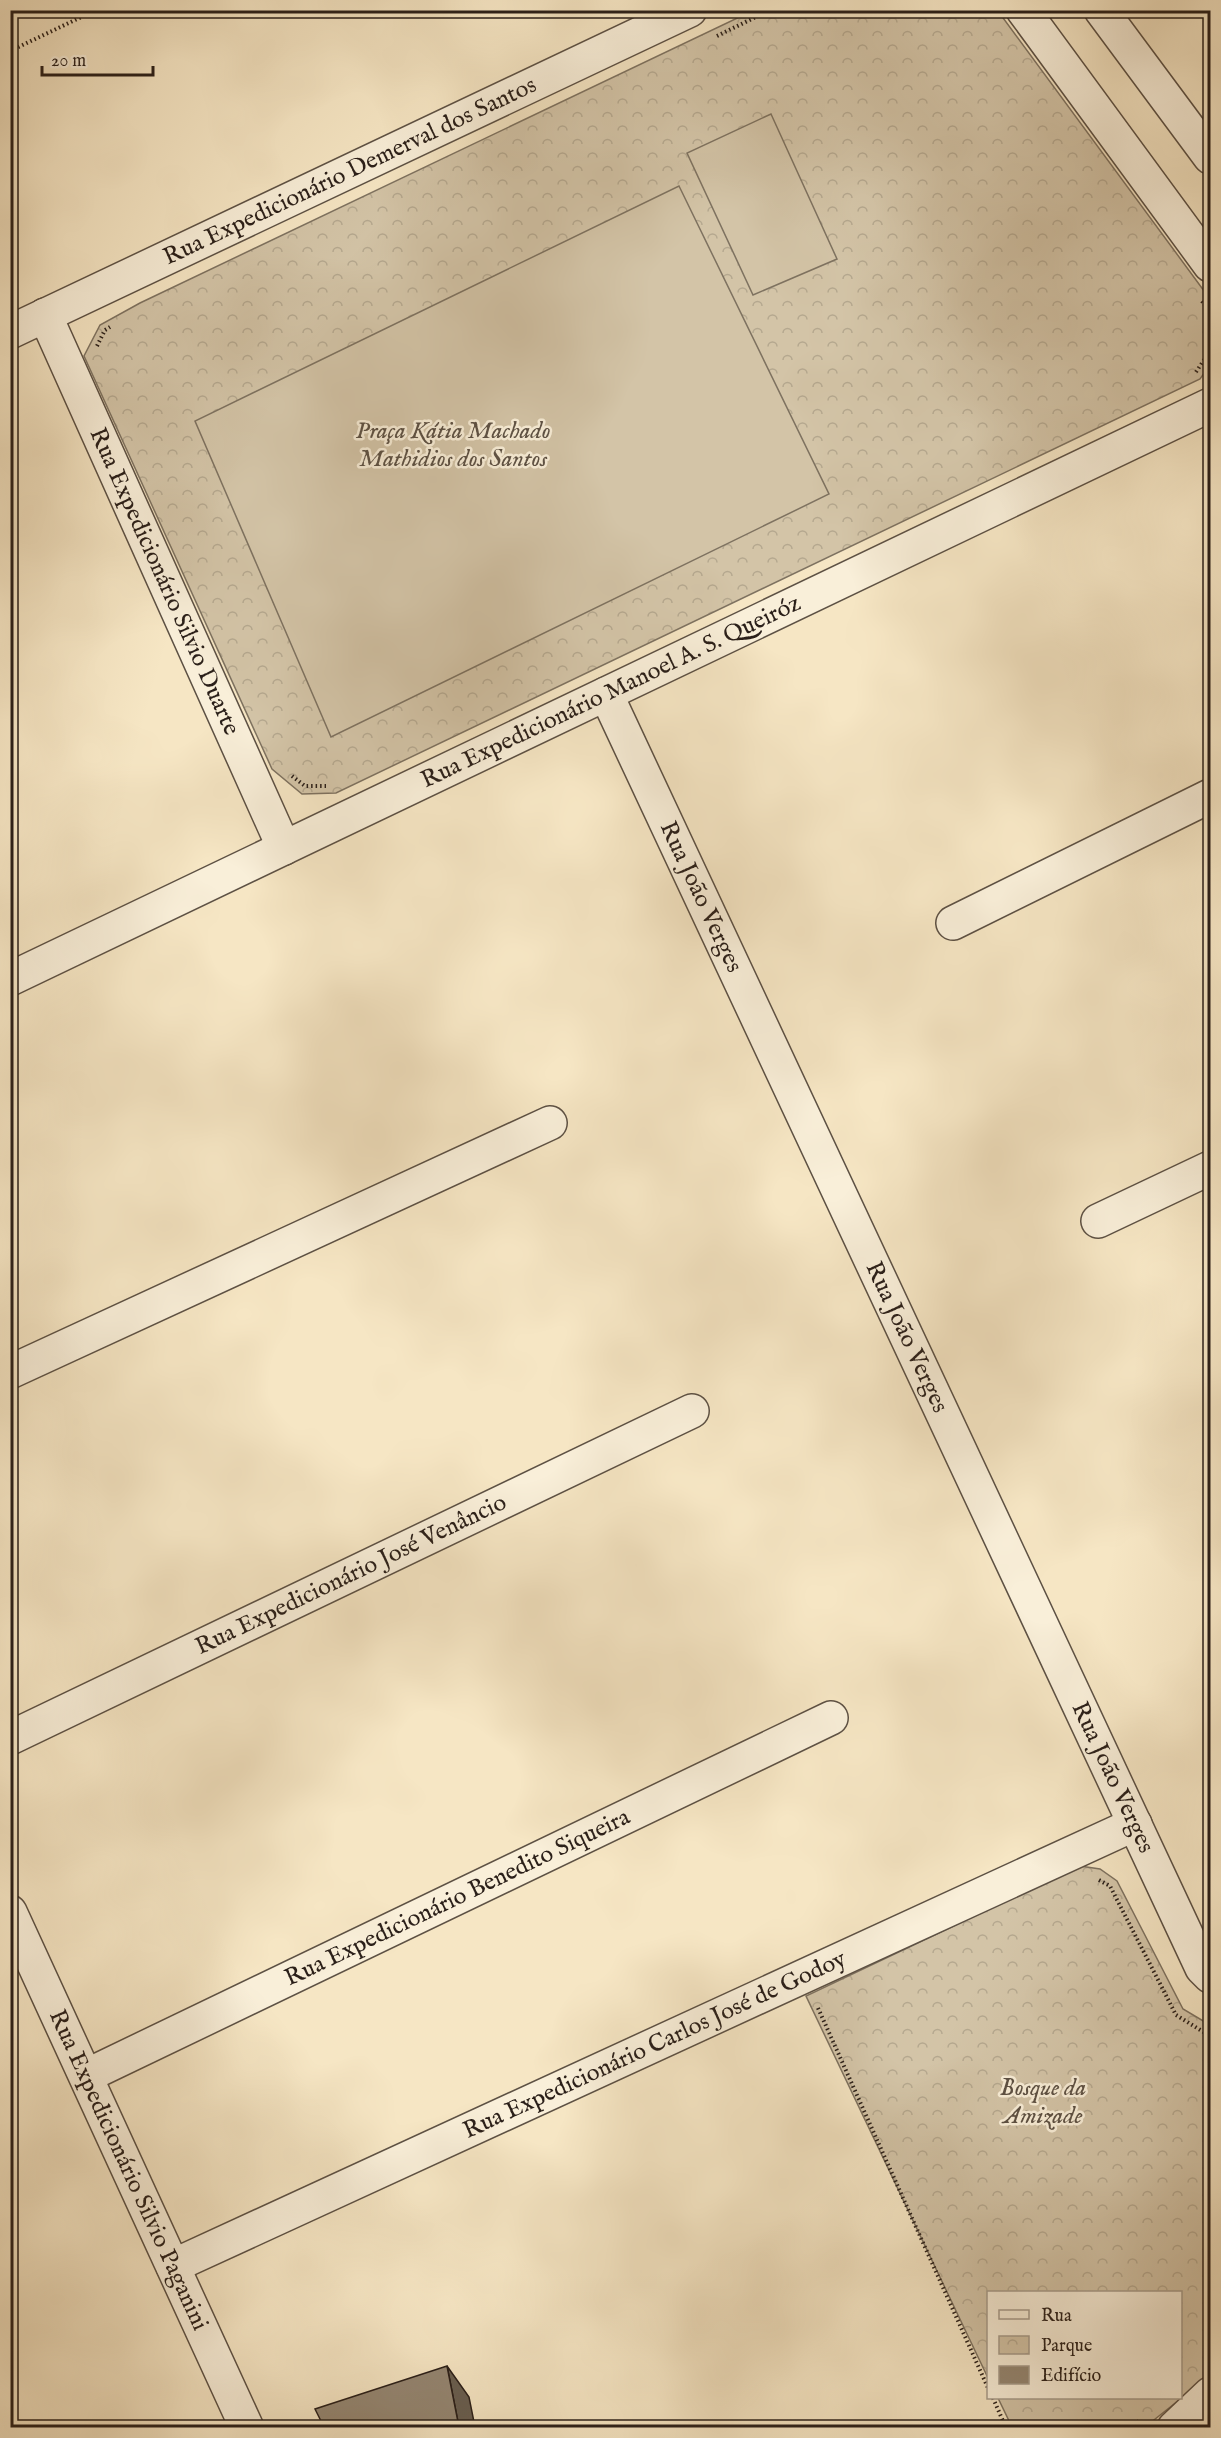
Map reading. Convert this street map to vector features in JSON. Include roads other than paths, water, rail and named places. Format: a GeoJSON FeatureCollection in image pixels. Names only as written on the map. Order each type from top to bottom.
{"type":"FeatureCollection","features":[{"type":"Feature","properties":{"kind":"street","name":"Rua Expedicionário Demerval dos Santos"},"geometry":{"type":"LineString","coordinates":[[10,332],[690,10]]}},
{"type":"Feature","properties":{"kind":"street"},"geometry":{"type":"LineString","coordinates":[[1023,10],[1210,265]]}},
{"type":"Feature","properties":{"kind":"street"},"geometry":{"type":"LineString","coordinates":[[1101,10],[1210,157]]}},
{"type":"Feature","properties":{"kind":"street","name":"Rua Expedicionário Silvio Duarte"},"geometry":{"type":"LineString","coordinates":[[45,315],[284,848]]}},
{"type":"Feature","properties":{"kind":"street","name":"Rua Expedicionário Manoel A. S. Queiróz"},"geometry":{"type":"LineString","coordinates":[[10,979],[1210,405]]}},
{"type":"Feature","properties":{"kind":"street","name":"Rua João Verges"},"geometry":{"type":"LineString","coordinates":[[606,694],[1202,1968],[1210,1976]]}},
{"type":"Feature","properties":{"kind":"street"},"geometry":{"type":"LineString","coordinates":[[953,923],[1210,795]]}},
{"type":"Feature","properties":{"kind":"street"},"geometry":{"type":"LineString","coordinates":[[10,1372],[550,1123]]}},
{"type":"Feature","properties":{"kind":"street"},"geometry":{"type":"LineString","coordinates":[[1098,1221],[1210,1168]]}},
{"type":"Feature","properties":{"kind":"street","name":"Rua Expedicionário José Venâncio"},"geometry":{"type":"LineString","coordinates":[[10,1738],[692,1411]]}},
{"type":"Feature","properties":{"kind":"street","name":"Rua Expedicionário Benedito Siqueira"},"geometry":{"type":"LineString","coordinates":[[86,2076],[831,1718]]}},
{"type":"Feature","properties":{"kind":"street","name":"Rua Expedicionário Carlos José de Godoy"},"geometry":{"type":"LineString","coordinates":[[173,2266],[1135,1824]]}},
{"type":"Feature","properties":{"kind":"street","name":"Rua Expedicionário Silvio Paganini"},"geometry":{"type":"LineString","coordinates":[[10,1912],[248,2427]]}},
{"type":"Feature","properties":{"kind":"street"},"geometry":{"type":"LineString","coordinates":[[1174,2427],[1210,2394]]}},
{"type":"Feature","properties":{"kind":"park label","name":"Praça Kátia Machado Mathidios dos Santos"},"geometry":{"type":"Point","coordinates":[453,445]}},
{"type":"Feature","properties":{"kind":"park label","name":"Bosque da Amizade"},"geometry":{"type":"Point","coordinates":[1043,2102]}}]}
